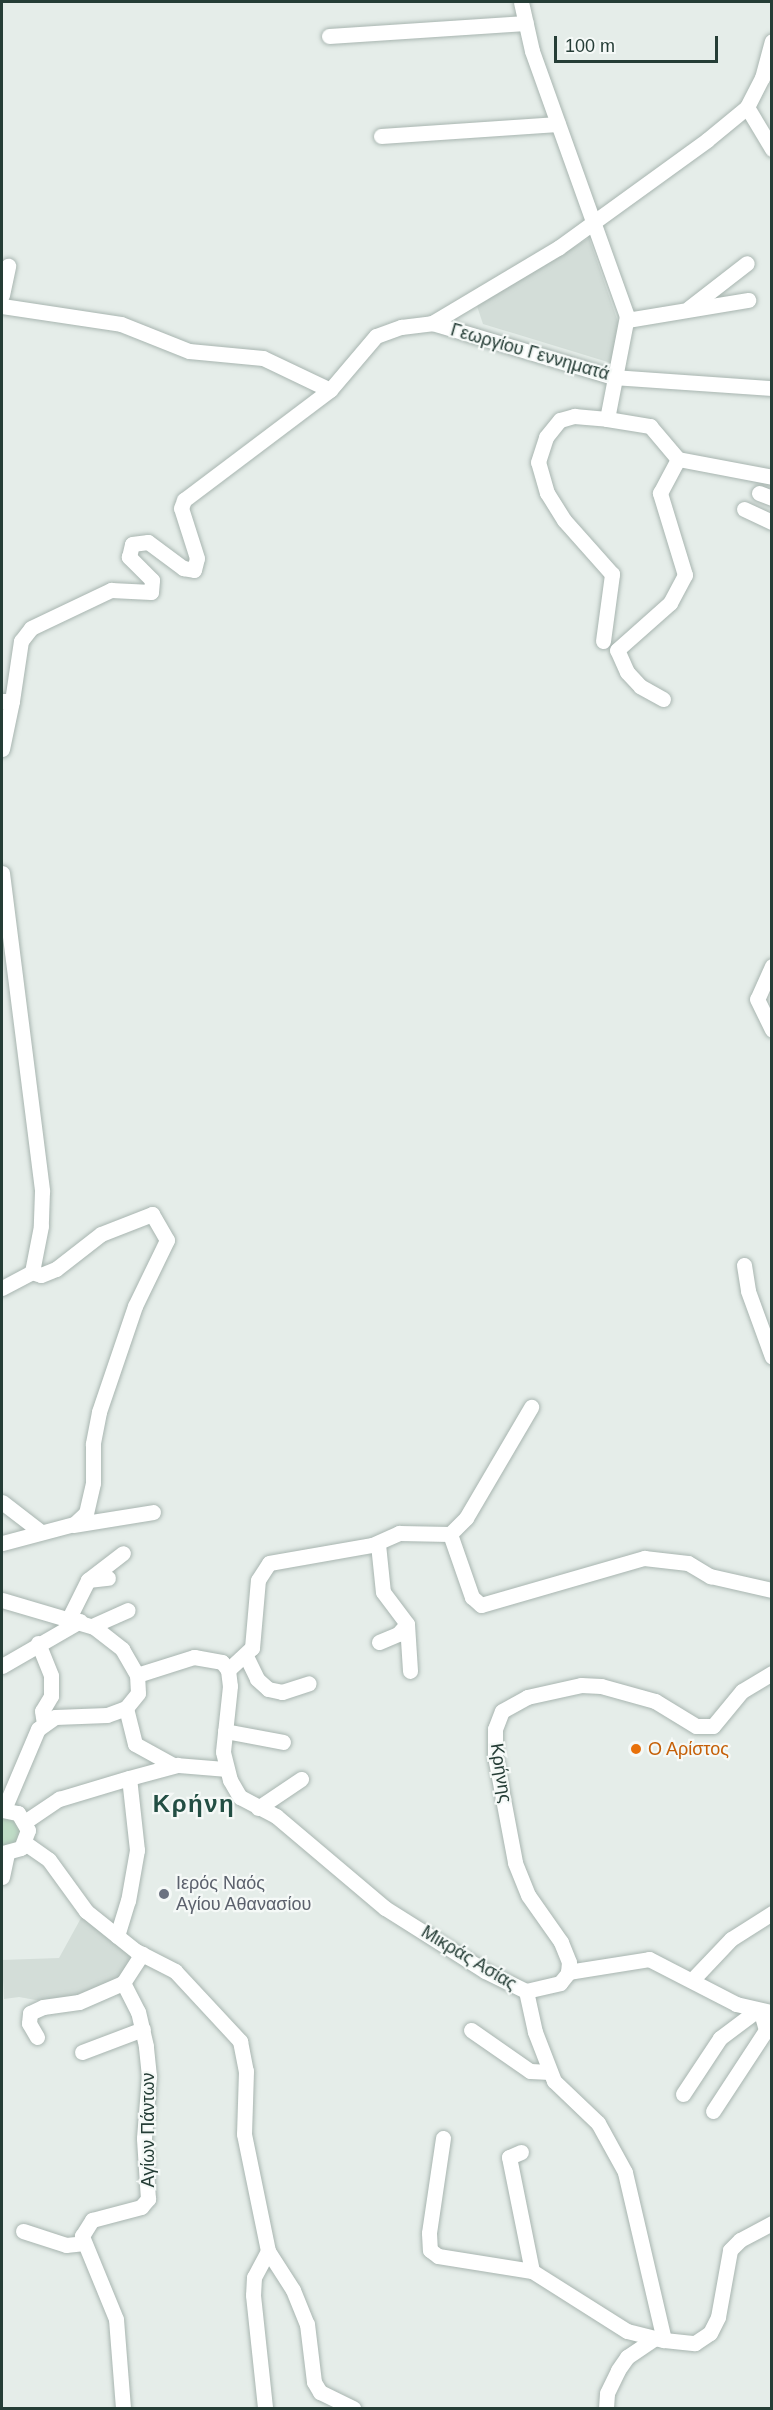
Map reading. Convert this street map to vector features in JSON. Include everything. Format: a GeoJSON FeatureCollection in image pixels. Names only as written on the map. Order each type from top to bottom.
{"type":"FeatureCollection","features":[{"type":"Feature","properties":{"kind":"street"},"geometry":{"type":"LineString","coordinates":[[521,2],[532,51],[591,226],[627,320],[622,355],[613,377],[607,419]]}},
{"type":"Feature","properties":{"kind":"street"},"geometry":{"type":"LineString","coordinates":[[329,36],[526,23]]}},
{"type":"Feature","properties":{"kind":"street"},"geometry":{"type":"LineString","coordinates":[[2,748],[7,701],[19,648],[27,631],[111,590],[151,591],[152,580],[129,557],[130,546],[138,541],[148,542],[183,568],[194,570],[197,558],[181,508],[184,500],[330,390],[376,336],[401,327],[432,323],[591,226],[747,107],[762,78],[771,41]]}},
{"type":"Feature","properties":{"kind":"street"},"geometry":{"type":"LineString","coordinates":[[747,107],[771,149]]}},
{"type":"Feature","properties":{"kind":"street"},"geometry":{"type":"LineString","coordinates":[[381,136],[558,124]]}},
{"type":"Feature","properties":{"kind":"street"},"geometry":{"type":"LineString","coordinates":[[687,310],[747,263]]}},
{"type":"Feature","properties":{"kind":"street"},"geometry":{"type":"LineString","coordinates":[[8,266],[3,305],[121,324],[189,351],[262,358],[330,390]]}},
{"type":"Feature","properties":{"kind":"street"},"geometry":{"type":"LineString","coordinates":[[627,320],[748,300]]}},
{"type":"Feature","properties":{"kind":"street","name":"Γεωργίου Γεννηματά"},"geometry":{"type":"LineString","coordinates":[[432,323],[613,377],[771,388]]}},
{"type":"Feature","properties":{"kind":"street"},"geometry":{"type":"LineString","coordinates":[[603,641],[612,574],[552,502],[538,462],[546,436],[560,420],[574,416],[650,426],[678,459],[771,477]]}},
{"type":"Feature","properties":{"kind":"street"},"geometry":{"type":"LineString","coordinates":[[663,699],[640,686],[627,672],[617,650],[670,603],[685,575],[660,493],[678,459]]}},
{"type":"Feature","properties":{"kind":"street"},"geometry":{"type":"LineString","coordinates":[[744,509],[771,522]]}},
{"type":"Feature","properties":{"kind":"street"},"geometry":{"type":"LineString","coordinates":[[2,873],[42,1191],[42,1221],[32,1272]]}},
{"type":"Feature","properties":{"kind":"street"},"geometry":{"type":"LineString","coordinates":[[771,966],[757,1002],[771,1030]]}},
{"type":"Feature","properties":{"kind":"street"},"geometry":{"type":"LineString","coordinates":[[32,1272],[39,1275],[52,1270],[101,1234],[152,1214],[167,1240],[135,1306],[99,1412],[88,1507],[81,1519],[67,1525]]}},
{"type":"Feature","properties":{"kind":"street"},"geometry":{"type":"LineString","coordinates":[[744,1265],[748,1291],[771,1357]]}},
{"type":"Feature","properties":{"kind":"street"},"geometry":{"type":"LineString","coordinates":[[2,1288],[32,1272]]}},
{"type":"Feature","properties":{"kind":"street"},"geometry":{"type":"LineString","coordinates":[[137,1676],[202,1656],[219,1660],[228,1670],[246,1656],[254,1639],[258,1580],[269,1563],[378,1544],[399,1533],[450,1534],[466,1518],[531,1407]]}},
{"type":"Feature","properties":{"kind":"street"},"geometry":{"type":"LineString","coordinates":[[2,1502],[41,1532]]}},
{"type":"Feature","properties":{"kind":"street"},"geometry":{"type":"LineString","coordinates":[[2,1543],[67,1525],[153,1512]]}},
{"type":"Feature","properties":{"kind":"street"},"geometry":{"type":"LineString","coordinates":[[450,1534],[472,1597],[481,1605],[644,1558],[688,1563],[710,1576],[771,1590]]}},
{"type":"Feature","properties":{"kind":"street"},"geometry":{"type":"LineString","coordinates":[[378,1544],[383,1592],[407,1624],[410,1671]]}},
{"type":"Feature","properties":{"kind":"street"},"geometry":{"type":"LineString","coordinates":[[80,1621],[88,1580],[123,1553]]}},
{"type":"Feature","properties":{"kind":"street"},"geometry":{"type":"LineString","coordinates":[[88,1580],[108,1578]]}},
{"type":"Feature","properties":{"kind":"street"},"geometry":{"type":"LineString","coordinates":[[2,1600],[80,1621],[122,1649],[137,1676],[138,1693],[126,1708],[107,1715],[55,1717],[44,1723],[13,1780],[3,1810],[18,1812],[26,1821],[25,1843]]}},
{"type":"Feature","properties":{"kind":"street"},"geometry":{"type":"LineString","coordinates":[[2,1666],[80,1621],[128,1610]]}},
{"type":"Feature","properties":{"kind":"street"},"geometry":{"type":"LineString","coordinates":[[379,1642],[398,1634],[407,1624]]}},
{"type":"Feature","properties":{"kind":"street"},"geometry":{"type":"LineString","coordinates":[[39,1643],[51,1676],[51,1696],[42,1711],[44,1723]]}},
{"type":"Feature","properties":{"kind":"street"},"geometry":{"type":"LineString","coordinates":[[246,1656],[257,1679],[268,1689],[282,1692],[309,1683]]}},
{"type":"Feature","properties":{"kind":"street","name":"Μικράς Ασίας"},"geometry":{"type":"LineString","coordinates":[[228,1670],[230,1688],[225,1731],[226,1769],[237,1794],[282,1821],[376,1902],[486,1971],[526,1991],[550,2072],[559,2089],[603,2128],[625,2172],[659,2340]]}},
{"type":"Feature","properties":{"kind":"street","name":"Κρήνης"},"geometry":{"type":"LineString","coordinates":[[568,1971],[564,1947],[528,1895],[515,1862],[496,1766],[495,1737],[499,1716],[507,1706],[521,1699],[591,1685],[632,1692],[696,1726],[713,1726],[720,1722],[742,1691],[771,1673]]}},
{"type":"Feature","properties":{"kind":"street"},"geometry":{"type":"LineString","coordinates":[[126,1708],[135,1744],[173,1765]]}},
{"type":"Feature","properties":{"kind":"street"},"geometry":{"type":"LineString","coordinates":[[225,1731],[283,1742]]}},
{"type":"Feature","properties":{"kind":"street"},"geometry":{"type":"LineString","coordinates":[[26,1821],[59,1799],[173,1765],[226,1769]]}},
{"type":"Feature","properties":{"kind":"street"},"geometry":{"type":"LineString","coordinates":[[117,1936],[128,1901],[136,1856],[129,1778]]}},
{"type":"Feature","properties":{"kind":"street"},"geometry":{"type":"LineString","coordinates":[[258,1808],[301,1779]]}},
{"type":"Feature","properties":{"kind":"street"},"geometry":{"type":"LineString","coordinates":[[25,1843],[49,1860],[86,1911],[142,1954],[175,1971],[240,2041],[246,2071],[244,2134],[268,2251],[293,2290],[307,2324],[314,2382],[320,2392],[352,2409]]}},
{"type":"Feature","properties":{"kind":"street"},"geometry":{"type":"LineString","coordinates":[[2,1877],[4,1853],[25,1843]]}},
{"type":"Feature","properties":{"kind":"street"},"geometry":{"type":"LineString","coordinates":[[693,1979],[731,1939],[771,1913]]}},
{"type":"Feature","properties":{"kind":"street"},"geometry":{"type":"LineString","coordinates":[[37,2037],[29,2023],[30,2013],[43,2007],[79,2002],[123,1983],[142,1954]]}},
{"type":"Feature","properties":{"kind":"street"},"geometry":{"type":"LineString","coordinates":[[526,1991],[556,1985],[568,1971],[644,1959],[763,2012]]}},
{"type":"Feature","properties":{"kind":"street","name":"Αγίων Πάντων"},"geometry":{"type":"LineString","coordinates":[[84,2242],[84,2229],[92,2220],[147,2203],[144,2138],[149,2076],[143,2029],[123,1983]]}},
{"type":"Feature","properties":{"kind":"street"},"geometry":{"type":"LineString","coordinates":[[683,2094],[720,2038],[763,2012]]}},
{"type":"Feature","properties":{"kind":"street"},"geometry":{"type":"LineString","coordinates":[[713,2111],[766,2030],[763,2012]]}},
{"type":"Feature","properties":{"kind":"street"},"geometry":{"type":"LineString","coordinates":[[82,2052],[143,2029]]}},
{"type":"Feature","properties":{"kind":"street"},"geometry":{"type":"LineString","coordinates":[[471,2030],[530,2071],[550,2072]]}},
{"type":"Feature","properties":{"kind":"street"},"geometry":{"type":"LineString","coordinates":[[443,2138],[429,2233],[430,2250],[438,2256],[532,2271],[627,2331],[659,2340],[690,2344],[710,2333],[718,2317],[730,2250],[740,2240],[771,2223]]}},
{"type":"Feature","properties":{"kind":"street"},"geometry":{"type":"LineString","coordinates":[[521,2152],[509,2157],[532,2271]]}},
{"type":"Feature","properties":{"kind":"street"},"geometry":{"type":"LineString","coordinates":[[23,2231],[66,2246],[84,2242],[101,2276],[116,2319],[123,2409]]}},
{"type":"Feature","properties":{"kind":"street"},"geometry":{"type":"LineString","coordinates":[[265,2409],[253,2295],[254,2277],[268,2251]]}},
{"type":"Feature","properties":{"kind":"street"},"geometry":{"type":"LineString","coordinates":[[606,2409],[612,2379],[627,2357],[659,2340]]}},
{"type":"Feature","properties":{"kind":"shaded area"},"geometry":{"type":"Polygon","coordinates":[[[589,238],[619,325],[611,363],[483,324],[477,306],[589,238]]]}},
{"type":"Feature","properties":{"kind":"shaded area"},"geometry":{"type":"Polygon","coordinates":[[[86,1909],[139,1951],[117,1983],[86,1999],[47,2002],[19,1997],[4,1999],[2,1960],[59,1958],[86,1909]]]}},
{"type":"Feature","properties":{"kind":"green space"},"geometry":{"type":"Polygon","coordinates":[[[2,1814],[14,1815],[25,1839],[5,1847],[2,1845],[2,1814]]]}},
{"type":"Feature","properties":{"kind":"place","name":"Ο Αρίστος"},"geometry":{"type":"Point","coordinates":[636,1749]}},
{"type":"Feature","properties":{"kind":"place","name":"Ιερός Ναός Αγίου Αθανασίου"},"geometry":{"type":"Point","coordinates":[164,1894]}},
{"type":"Feature","properties":{"kind":"district","name":"Κρήνη"},"geometry":{"type":"Point","coordinates":[194,1804]}}]}
